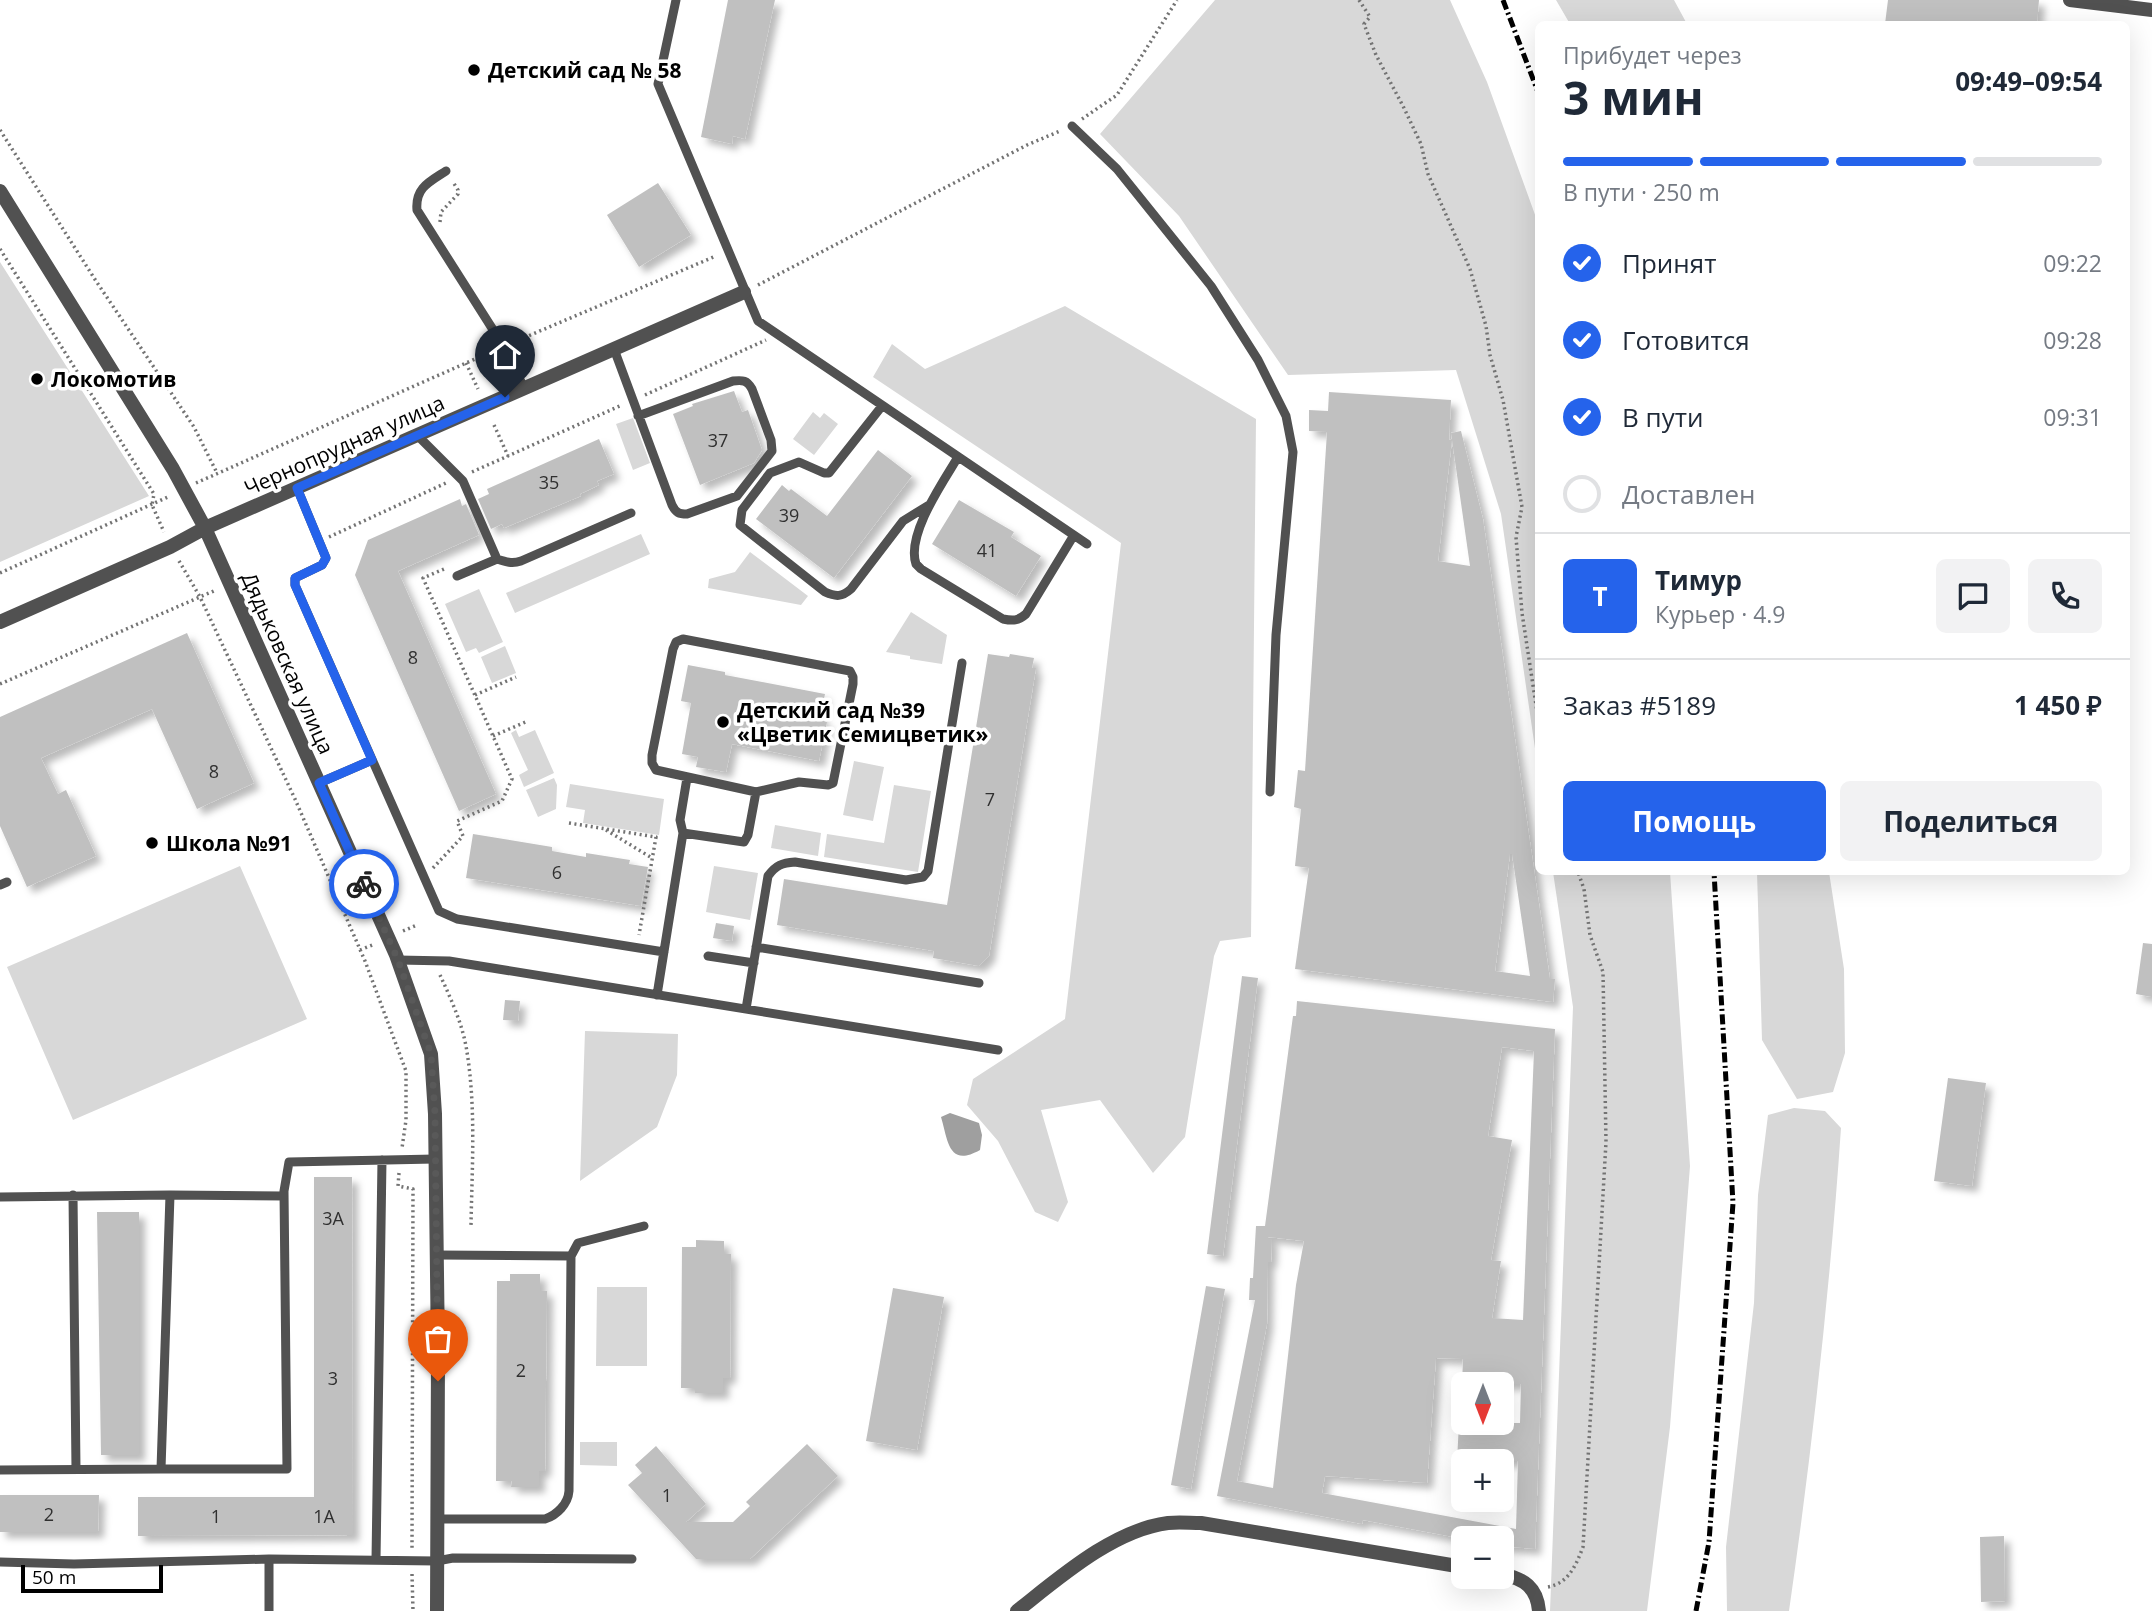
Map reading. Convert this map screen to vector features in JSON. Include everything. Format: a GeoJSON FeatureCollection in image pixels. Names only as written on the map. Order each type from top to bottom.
{"type":"FeatureCollection","features":[{"type":"Feature","properties":{"kind":"street"},"geometry":{"type":"LineString","coordinates":[[2070,0],[2152,10]]}},
{"type":"Feature","properties":{"kind":"street","name":"Дядьковская улица"},"geometry":{"type":"LineString","coordinates":[[0,191],[205,528],[398,960],[431,1054],[437,1255],[437,1611]]}},
{"type":"Feature","properties":{"kind":"street","name":"Чернопрудная улица"},"geometry":{"type":"LineString","coordinates":[[0,622],[170,547],[205,528],[744,292]]}},
{"type":"Feature","properties":{"kind":"street"},"geometry":{"type":"LineString","coordinates":[[1017,1611],[1100,1550],[1128,1535],[1169,1523],[1201,1523],[1451,1565]]}},
{"type":"Feature","properties":{"kind":"street"},"geometry":{"type":"LineString","coordinates":[[1514,1577],[1532,1587],[1539,1611]]}},
{"type":"Feature","properties":{"kind":"lane"},"geometry":{"type":"LineString","coordinates":[[676,0],[658,85],[758,321],[1087,544]]}},
{"type":"Feature","properties":{"kind":"lane"},"geometry":{"type":"LineString","coordinates":[[1072,126],[1117,169],[1211,286],[1258,360],[1286,416],[1293,452],[1276,635],[1270,792]]}},
{"type":"Feature","properties":{"kind":"lane"},"geometry":{"type":"LineString","coordinates":[[446,171],[419,191],[417,210],[504,347],[524,388]]}},
{"type":"Feature","properties":{"kind":"lane"},"geometry":{"type":"LineString","coordinates":[[614,349],[638,416],[675,511],[687,514],[737,496],[772,452],[771,440],[752,388],[748,382],[742,380],[638,416]]}},
{"type":"Feature","properties":{"kind":"lane"},"geometry":{"type":"LineString","coordinates":[[882,406],[829,472],[824,474],[799,462],[770,473],[742,510],[740,525],[815,585],[834,596],[844,595],[903,521],[929,505]]}},
{"type":"Feature","properties":{"kind":"lane"},"geometry":{"type":"LineString","coordinates":[[417,435],[463,481],[497,559]]}},
{"type":"Feature","properties":{"kind":"lane"},"geometry":{"type":"LineString","coordinates":[[958,457],[929,505],[914,548],[916,564],[1003,619],[1020,619],[1026,614],[1074,535]]}},
{"type":"Feature","properties":{"kind":"lane"},"geometry":{"type":"LineString","coordinates":[[297,488],[326,558],[322,565],[295,578],[295,585],[439,911],[447,916],[664,952]]}},
{"type":"Feature","properties":{"kind":"lane"},"geometry":{"type":"LineString","coordinates":[[457,576],[497,559],[510,563],[521,561],[631,513]]}},
{"type":"Feature","properties":{"kind":"lane"},"geometry":{"type":"LineString","coordinates":[[692,639],[850,671],[853,684],[833,783],[828,785],[799,782],[756,792],[687,778],[664,774],[656,770],[652,763],[673,649],[677,642],[692,639]]}},
{"type":"Feature","properties":{"kind":"lane"},"geometry":{"type":"LineString","coordinates":[[746,1009],[768,876],[775,867],[796,862],[906,880],[923,877],[930,863],[962,663]]}},
{"type":"Feature","properties":{"kind":"lane"},"geometry":{"type":"LineString","coordinates":[[319,783],[372,760]]}},
{"type":"Feature","properties":{"kind":"lane"},"geometry":{"type":"LineString","coordinates":[[657,995],[683,833],[680,820],[687,778]]}},
{"type":"Feature","properties":{"kind":"lane"},"geometry":{"type":"LineString","coordinates":[[683,833],[744,842],[748,835],[756,792]]}},
{"type":"Feature","properties":{"kind":"lane"},"geometry":{"type":"LineString","coordinates":[[756,947],[979,984]]}},
{"type":"Feature","properties":{"kind":"lane"},"geometry":{"type":"LineString","coordinates":[[708,956],[754,963]]}},
{"type":"Feature","properties":{"kind":"lane"},"geometry":{"type":"LineString","coordinates":[[398,960],[449,961],[998,1050]]}},
{"type":"Feature","properties":{"kind":"lane"},"geometry":{"type":"LineString","coordinates":[[0,1470],[287,1469],[284,1196],[289,1162],[435,1159]]}},
{"type":"Feature","properties":{"kind":"lane"},"geometry":{"type":"LineString","coordinates":[[376,1560],[382,1160]]}},
{"type":"Feature","properties":{"kind":"lane"},"geometry":{"type":"LineString","coordinates":[[73,1195],[76,1469]]}},
{"type":"Feature","properties":{"kind":"lane"},"geometry":{"type":"LineString","coordinates":[[161,1469],[170,1195]]}},
{"type":"Feature","properties":{"kind":"lane"},"geometry":{"type":"LineString","coordinates":[[0,1197],[284,1196]]}},
{"type":"Feature","properties":{"kind":"lane"},"geometry":{"type":"LineString","coordinates":[[438,1520],[545,1520],[567,1502],[571,1256],[578,1243],[643,1226]]}},
{"type":"Feature","properties":{"kind":"lane"},"geometry":{"type":"LineString","coordinates":[[437,1255],[571,1256]]}},
{"type":"Feature","properties":{"kind":"lane"},"geometry":{"type":"LineString","coordinates":[[269,1559],[269,1611]]}},
{"type":"Feature","properties":{"kind":"lane"},"geometry":{"type":"LineString","coordinates":[[0,1562],[74,1564],[269,1559],[632,1559]]}},
{"type":"Feature","properties":{"kind":"path"},"geometry":{"type":"LineString","coordinates":[[744,292],[1027,145],[1072,126],[1117,95],[1177,0]]}},
{"type":"Feature","properties":{"kind":"path"},"geometry":{"type":"LineString","coordinates":[[1359,0],[1370,17],[1364,24],[1376,55],[1421,144],[1428,174],[1469,269],[1486,326],[1490,355],[1503,400],[1522,508],[1516,537],[1521,600],[1535,697]]}},
{"type":"Feature","properties":{"kind":"path"},"geometry":{"type":"LineString","coordinates":[[0,130],[96,281],[194,427],[217,472]]}},
{"type":"Feature","properties":{"kind":"path"},"geometry":{"type":"LineString","coordinates":[[443,228],[441,212],[458,194],[446,171]]}},
{"type":"Feature","properties":{"kind":"path"},"geometry":{"type":"LineString","coordinates":[[0,249],[154,494],[152,505],[170,547],[200,597],[295,799],[360,950],[406,1071],[406,1120],[398,1186],[413,1189],[413,1611]]}},
{"type":"Feature","properties":{"kind":"path"},"geometry":{"type":"LineString","coordinates":[[512,343],[727,251]]}},
{"type":"Feature","properties":{"kind":"path"},"geometry":{"type":"LineString","coordinates":[[327,538],[776,335]]}},
{"type":"Feature","properties":{"kind":"path"},"geometry":{"type":"LineString","coordinates":[[0,573],[152,505],[217,472],[495,350]]}},
{"type":"Feature","properties":{"kind":"path"},"geometry":{"type":"LineString","coordinates":[[466,363],[478,388]]}},
{"type":"Feature","properties":{"kind":"path"},"geometry":{"type":"LineString","coordinates":[[494,425],[508,456]]}},
{"type":"Feature","properties":{"kind":"path"},"geometry":{"type":"LineString","coordinates":[[424,877],[463,836],[457,821],[502,801],[512,779],[423,578],[452,565]]}},
{"type":"Feature","properties":{"kind":"path"},"geometry":{"type":"LineString","coordinates":[[0,684],[221,587]]}},
{"type":"Feature","properties":{"kind":"path"},"geometry":{"type":"LineString","coordinates":[[475,695],[516,677]]}},
{"type":"Feature","properties":{"kind":"path"},"geometry":{"type":"LineString","coordinates":[[493,736],[528,721]]}},
{"type":"Feature","properties":{"kind":"path"},"geometry":{"type":"LineString","coordinates":[[569,823],[656,837],[637,948]]}},
{"type":"Feature","properties":{"kind":"path"},"geometry":{"type":"LineString","coordinates":[[603,828],[652,859]]}},
{"type":"Feature","properties":{"kind":"path"},"geometry":{"type":"LineString","coordinates":[[1532,1587],[1551,1587],[1562,1583],[1575,1567],[1583,1546],[1606,1142],[1603,972],[1590,935],[1584,889],[1579,875]]}},
{"type":"Feature","properties":{"kind":"path"},"geometry":{"type":"LineString","coordinates":[[400,933],[417,925]]}},
{"type":"Feature","properties":{"kind":"path"},"geometry":{"type":"LineString","coordinates":[[360,950],[380,942]]}},
{"type":"Feature","properties":{"kind":"path"},"geometry":{"type":"LineString","coordinates":[[438,970],[455,1009],[467,1049],[473,1107],[471,1225]]}},
{"type":"Feature","properties":{"kind":"shaded area"},"geometry":{"type":"Polygon","coordinates":[[[1215,0],[1450,0],[1487,82],[1535,215],[1535,748],[1501,514],[1456,370],[1288,375],[1179,216],[1100,134],[1215,0]]]}},
{"type":"Feature","properties":{"kind":"shaded area"},"geometry":{"type":"Polygon","coordinates":[[[1556,0],[1674,0],[1685,21],[1568,21],[1556,0]]]}},
{"type":"Feature","properties":{"kind":"shaded area","name":"Локомотив"},"geometry":{"type":"Polygon","coordinates":[[[0,262],[149,496],[0,562],[0,262]]]}},
{"type":"Feature","properties":{"kind":"shaded area"},"geometry":{"type":"Polygon","coordinates":[[[1065,306],[1256,419],[1251,937],[1220,941],[1214,956],[1185,1137],[1153,1173],[1100,1100],[1041,1110],[1068,1202],[1058,1222],[1035,1212],[998,1141],[967,1105],[973,1079],[1065,1019],[1121,543],[873,377],[892,344],[925,369],[1065,306]]]}},
{"type":"Feature","properties":{"kind":"shaded area"},"geometry":{"type":"Polygon","coordinates":[[[813,412],[820,418],[824,413],[838,424],[814,455],[793,439],[813,412]]]}},
{"type":"Feature","properties":{"kind":"shaded area"},"geometry":{"type":"Polygon","coordinates":[[[633,418],[650,463],[633,470],[616,424],[633,418]]]}},
{"type":"Feature","properties":{"kind":"shaded area"},"geometry":{"type":"Polygon","coordinates":[[[641,534],[650,554],[515,613],[506,593],[641,534]]]}},
{"type":"Feature","properties":{"kind":"shaded area"},"geometry":{"type":"Polygon","coordinates":[[[750,552],[808,596],[801,605],[708,588],[709,579],[735,572],[750,552]]]}},
{"type":"Feature","properties":{"kind":"shaded area"},"geometry":{"type":"Polygon","coordinates":[[[479,589],[503,642],[479,653],[476,648],[466,652],[445,604],[479,589]]]}},
{"type":"Feature","properties":{"kind":"shaded area"},"geometry":{"type":"Polygon","coordinates":[[[911,612],[947,635],[942,664],[886,652],[911,612]]]}},
{"type":"Feature","properties":{"kind":"shaded area"},"geometry":{"type":"Polygon","coordinates":[[[505,646],[516,673],[492,683],[481,657],[505,646]]]}},
{"type":"Feature","properties":{"kind":"shaded area"},"geometry":{"type":"Polygon","coordinates":[[[516,730],[519,737],[535,730],[554,773],[524,787],[519,775],[528,770],[511,733],[516,730]]]}},
{"type":"Feature","properties":{"kind":"shaded area"},"geometry":{"type":"Polygon","coordinates":[[[854,761],[884,767],[873,821],[843,815],[854,761]]]}},
{"type":"Feature","properties":{"kind":"shaded area"},"geometry":{"type":"Polygon","coordinates":[[[554,778],[557,785],[556,809],[538,817],[526,790],[554,778]]]}},
{"type":"Feature","properties":{"kind":"shaded area"},"geometry":{"type":"Polygon","coordinates":[[[570,784],[664,799],[659,835],[583,823],[585,810],[566,807],[570,784]]]}},
{"type":"Feature","properties":{"kind":"shaded area"},"geometry":{"type":"Polygon","coordinates":[[[894,785],[931,791],[918,872],[824,857],[827,834],[884,843],[894,785]]]}},
{"type":"Feature","properties":{"kind":"shaded area"},"geometry":{"type":"Polygon","coordinates":[[[775,825],[821,833],[818,856],[771,848],[775,825]]]}},
{"type":"Feature","properties":{"kind":"shaded area"},"geometry":{"type":"Polygon","coordinates":[[[240,866],[307,1019],[73,1120],[7,967],[240,866]]]}},
{"type":"Feature","properties":{"kind":"shaded area"},"geometry":{"type":"Polygon","coordinates":[[[714,866],[758,873],[750,920],[706,912],[714,866]]]}},
{"type":"Feature","properties":{"kind":"shaded area"},"geometry":{"type":"Polygon","coordinates":[[[1553,875],[1670,875],[1690,1166],[1670,1427],[1647,1611],[1550,1611],[1573,1007],[1553,875]]]}},
{"type":"Feature","properties":{"kind":"shaded area"},"geometry":{"type":"Polygon","coordinates":[[[1757,875],[1829,875],[1844,969],[1845,1053],[1833,1092],[1797,1099],[1762,1040],[1757,875]]]}},
{"type":"Feature","properties":{"kind":"shaded area"},"geometry":{"type":"Polygon","coordinates":[[[585,1031],[678,1034],[677,1075],[657,1127],[580,1181],[585,1031]]]}},
{"type":"Feature","properties":{"kind":"shaded area"},"geometry":{"type":"Polygon","coordinates":[[[1794,1108],[1825,1111],[1841,1128],[1826,1309],[1797,1551],[1789,1611],[1727,1611],[1726,1547],[1754,1303],[1758,1195],[1768,1115],[1794,1108]]]}},
{"type":"Feature","properties":{"kind":"shaded area"},"geometry":{"type":"Polygon","coordinates":[[[950,1113],[979,1123],[982,1135],[980,1150],[969,1155],[955,1154],[948,1142],[941,1117],[950,1113]]]}},
{"type":"Feature","properties":{"kind":"shaded area"},"geometry":{"type":"Polygon","coordinates":[[[597,1287],[647,1287],[647,1366],[596,1366],[597,1287]]]}},
{"type":"Feature","properties":{"kind":"shaded area"},"geometry":{"type":"Polygon","coordinates":[[[580,1442],[617,1442],[617,1466],[580,1465],[580,1442]]]}},
{"type":"Feature","properties":{"kind":"building"},"geometry":{"type":"Polygon","coordinates":[[[728,0],[775,0],[745,139],[733,136],[732,144],[701,137],[728,0]]]}},
{"type":"Feature","properties":{"kind":"building"},"geometry":{"type":"Polygon","coordinates":[[[1888,0],[2039,0],[2037,21],[1885,21],[1888,0]]]}},
{"type":"Feature","properties":{"kind":"building"},"geometry":{"type":"Polygon","coordinates":[[[658,183],[691,235],[639,267],[607,215],[658,183]]]}},
{"type":"Feature","properties":{"kind":"building"},"geometry":{"type":"Polygon","coordinates":[[[734,391],[742,412],[748,410],[762,450],[754,463],[700,485],[673,414],[693,406],[692,404],[734,391]]]}},
{"type":"Feature","properties":{"kind":"building"},"geometry":{"type":"Polygon","coordinates":[[[1329,392],[1451,400],[1449,440],[1452,439],[1451,433],[1461,431],[1483,519],[1550,979],[1555,979],[1553,1002],[1295,969],[1309,868],[1295,866],[1301,809],[1294,807],[1298,770],[1305,771],[1327,432],[1309,431],[1309,410],[1328,411],[1329,392]],[[1452,440],[1438,561],[1470,566],[1452,440]],[[1512,854],[1495,971],[1530,976],[1512,854]]]}},
{"type":"Feature","properties":{"kind":"building"},"geometry":{"type":"Polygon","coordinates":[[[599,439],[614,474],[597,481],[599,485],[580,494],[581,496],[504,528],[502,524],[491,529],[478,499],[489,494],[487,489],[599,439]]]}},
{"type":"Feature","properties":{"kind":"building"},"geometry":{"type":"Polygon","coordinates":[[[878,450],[912,476],[834,578],[756,519],[782,485],[827,516],[878,450]]]}},
{"type":"Feature","properties":{"kind":"building"},"geometry":{"type":"Polygon","coordinates":[[[460,499],[462,506],[466,504],[479,535],[398,571],[496,794],[459,811],[355,575],[368,540],[460,499]]]}},
{"type":"Feature","properties":{"kind":"building"},"geometry":{"type":"Polygon","coordinates":[[[959,500],[1014,532],[1011,537],[1041,556],[1016,596],[932,544],[959,500]]]}},
{"type":"Feature","properties":{"kind":"building"},"geometry":{"type":"Polygon","coordinates":[[[187,633],[254,783],[197,809],[152,709],[41,758],[58,794],[66,790],[96,856],[27,887],[0,826],[0,717],[187,633]]]}},
{"type":"Feature","properties":{"kind":"building"},"geometry":{"type":"Polygon","coordinates":[[[988,654],[1034,658],[1032,668],[1036,668],[989,956],[979,966],[933,958],[934,951],[777,925],[784,879],[947,905],[988,654]]]}},
{"type":"Feature","properties":{"kind":"building"},"geometry":{"type":"Polygon","coordinates":[[[688,665],[725,672],[725,675],[825,694],[820,720],[827,722],[819,761],[732,744],[726,772],[696,767],[698,757],[682,754],[691,703],[681,701],[688,665]]]}},
{"type":"Feature","properties":{"kind":"building"},"geometry":{"type":"Polygon","coordinates":[[[473,834],[552,847],[552,851],[586,857],[586,853],[630,860],[629,864],[648,867],[641,906],[466,878],[473,834]]]}},
{"type":"Feature","properties":{"kind":"building"},"geometry":{"type":"Polygon","coordinates":[[[716,923],[734,926],[732,941],[713,938],[716,923]]]}},
{"type":"Feature","properties":{"kind":"building"},"geometry":{"type":"Polygon","coordinates":[[[2143,943],[2152,944],[2152,997],[2136,994],[2143,943]]]}},
{"type":"Feature","properties":{"kind":"building"},"geometry":{"type":"Polygon","coordinates":[[[1242,976],[1258,978],[1223,1256],[1207,1254],[1242,976]]]}},
{"type":"Feature","properties":{"kind":"building"},"geometry":{"type":"Polygon","coordinates":[[[505,1000],[520,1001],[518,1021],[503,1020],[505,1000]]]}},
{"type":"Feature","properties":{"kind":"building"},"geometry":{"type":"Polygon","coordinates":[[[1297,1001],[1555,1029],[1535,1549],[1514,1547],[1518,1461],[1514,1461],[1514,1449],[1458,1449],[1458,1435],[1514,1435],[1514,1423],[1520,1423],[1521,1384],[1514,1384],[1514,1372],[1462,1372],[1463,1359],[1436,1358],[1427,1483],[1325,1476],[1322,1493],[1500,1526],[1451,1526],[1451,1536],[1363,1520],[1362,1524],[1217,1496],[1255,1300],[1249,1300],[1256,1226],[1265,1226],[1293,1016],[1296,1016],[1297,1001]],[[1502,1047],[1488,1136],[1512,1140],[1491,1260],[1501,1261],[1492,1318],[1523,1320],[1534,1051],[1502,1047]],[[1268,1237],[1272,1239],[1271,1262],[1268,1262],[1267,1324],[1237,1481],[1273,1488],[1296,1285],[1304,1241],[1268,1237]]]}},
{"type":"Feature","properties":{"kind":"building"},"geometry":{"type":"Polygon","coordinates":[[[1948,1078],[1986,1083],[1972,1186],[1934,1181],[1948,1078]]]}},
{"type":"Feature","properties":{"kind":"building"},"geometry":{"type":"Polygon","coordinates":[[[314,1177],[352,1177],[353,1535],[138,1536],[138,1497],[314,1497],[314,1177]]]}},
{"type":"Feature","properties":{"kind":"building"},"geometry":{"type":"Polygon","coordinates":[[[97,1212],[139,1212],[139,1455],[101,1455],[97,1212]]]}},
{"type":"Feature","properties":{"kind":"building"},"geometry":{"type":"Polygon","coordinates":[[[696,1240],[724,1241],[724,1254],[731,1254],[730,1378],[723,1378],[723,1393],[695,1393],[695,1388],[681,1388],[682,1247],[696,1247],[696,1240]]]}},
{"type":"Feature","properties":{"kind":"building"},"geometry":{"type":"Polygon","coordinates":[[[510,1274],[540,1274],[540,1291],[547,1291],[545,1471],[539,1471],[539,1487],[511,1487],[512,1481],[496,1481],[497,1281],[510,1281],[510,1274]]]}},
{"type":"Feature","properties":{"kind":"building"},"geometry":{"type":"Polygon","coordinates":[[[1206,1286],[1225,1289],[1191,1489],[1171,1485],[1206,1286]]]}},
{"type":"Feature","properties":{"kind":"building"},"geometry":{"type":"Polygon","coordinates":[[[893,1288],[944,1297],[917,1450],[866,1441],[893,1288]]]}},
{"type":"Feature","properties":{"kind":"building"},"geometry":{"type":"Polygon","coordinates":[[[807,1444],[838,1476],[750,1559],[696,1559],[628,1485],[642,1473],[635,1465],[656,1446],[706,1504],[686,1522],[733,1522],[750,1506],[746,1502],[807,1444]]]}},
{"type":"Feature","properties":{"kind":"building"},"geometry":{"type":"Polygon","coordinates":[[[0,1495],[99,1495],[98,1532],[0,1532],[0,1495]]]}},
{"type":"Feature","properties":{"kind":"building"},"geometry":{"type":"Polygon","coordinates":[[[2004,1536],[2005,1601],[1981,1602],[1980,1537],[2004,1536]]]}},
{"type":"Feature","properties":{"kind":"railway"},"geometry":{"type":"LineString","coordinates":[[1503,0],[1535,84]]}},
{"type":"Feature","properties":{"kind":"railway"},"geometry":{"type":"LineString","coordinates":[[1696,1611],[1709,1542],[1733,1203],[1714,875]]}},
{"type":"Feature","properties":{"kind":"way so far"},"geometry":{"type":"LineString","coordinates":[[364,884],[398,960],[431,1054],[435,1114],[438,1381]]}},
{"type":"Feature","properties":{"kind":"place","name":"Детский сад № 58"},"geometry":{"type":"Point","coordinates":[474,70]}},
{"type":"Feature","properties":{"kind":"place","name":"Локомотив"},"geometry":{"type":"Point","coordinates":[37,379]}},
{"type":"Feature","properties":{"kind":"place","name":"Детский сад №39 «Цветик Семицветик»"},"geometry":{"type":"Point","coordinates":[723,722]}},
{"type":"Feature","properties":{"kind":"place","name":"Школа №91"},"geometry":{"type":"Point","coordinates":[152,843]}},
{"type":"Feature","properties":{"kind":"route"},"geometry":{"type":"LineString","coordinates":[[364,884],[319,783],[372,760],[295,585],[295,578],[322,565],[326,558],[297,488],[505,397]]}}]}
